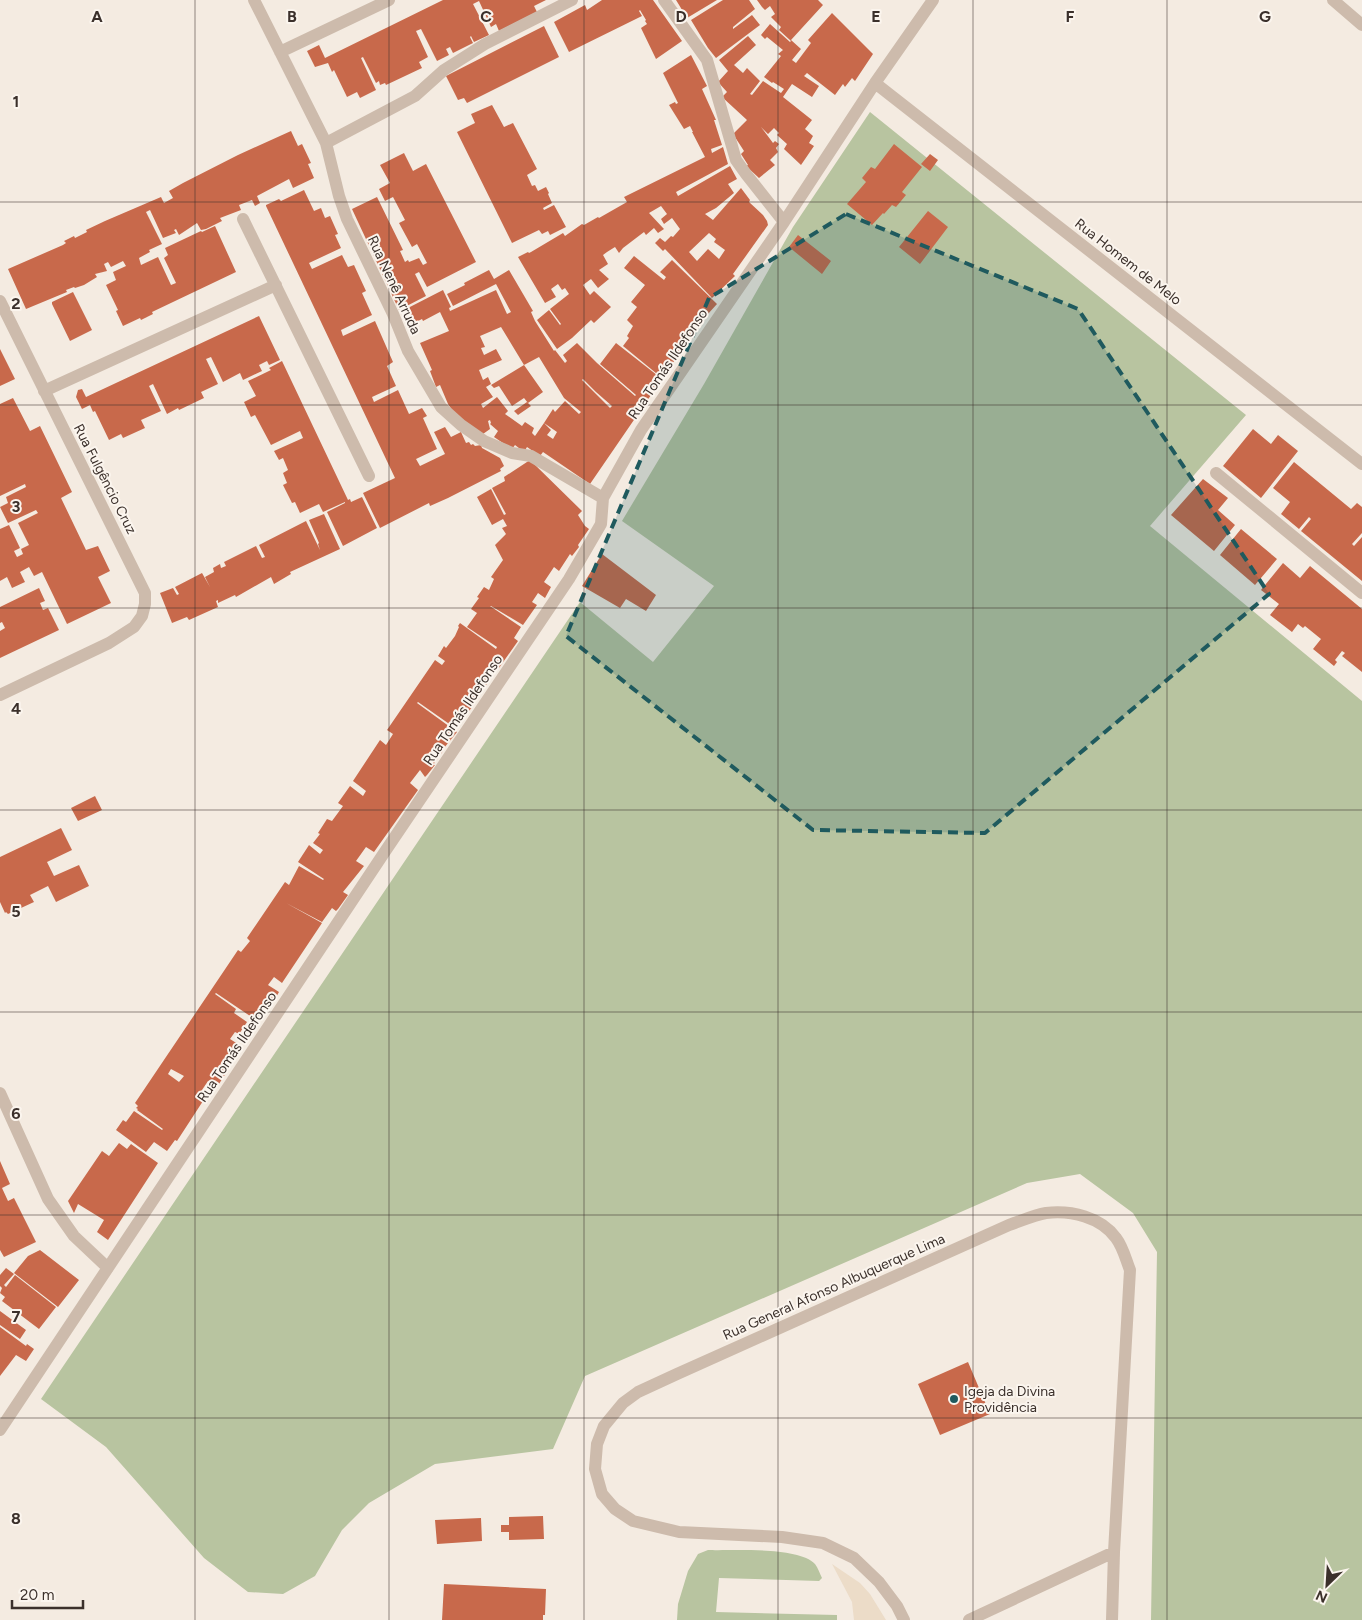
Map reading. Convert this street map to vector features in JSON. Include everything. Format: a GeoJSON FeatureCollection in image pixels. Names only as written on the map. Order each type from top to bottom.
{"type":"FeatureCollection","features":[{"type":"Feature","properties":{"kind":"street","name":"Rua Nenê Arruda"},"geometry":{"type":"LineString","coordinates":[[254,0],[326,143],[339,196],[347,219],[393,314],[408,351],[441,407],[461,425],[484,441],[512,454],[531,456],[603,498]]}},
{"type":"Feature","properties":{"kind":"street"},"geometry":{"type":"LineString","coordinates":[[280,52],[389,0]]}},
{"type":"Feature","properties":{"kind":"street"},"geometry":{"type":"LineString","coordinates":[[326,143],[415,96],[444,70],[485,44],[572,0]]}},
{"type":"Feature","properties":{"kind":"street"},"geometry":{"type":"LineString","coordinates":[[664,0],[707,60],[736,160],[784,222]]}},
{"type":"Feature","properties":{"kind":"street","name":"Rua Tomás Ildefonso"},"geometry":{"type":"LineString","coordinates":[[0,1430],[384,853],[570,579],[601,524],[603,498],[641,430],[933,0]]}},
{"type":"Feature","properties":{"kind":"street"},"geometry":{"type":"LineString","coordinates":[[1333,0],[1362,25]]}},
{"type":"Feature","properties":{"kind":"street","name":"Rua Homem de Melo"},"geometry":{"type":"LineString","coordinates":[[875,83],[1362,464]]}},
{"type":"Feature","properties":{"kind":"street"},"geometry":{"type":"LineString","coordinates":[[244,219],[369,476]]}},
{"type":"Feature","properties":{"kind":"street"},"geometry":{"type":"LineString","coordinates":[[44,392],[276,285]]}},
{"type":"Feature","properties":{"kind":"street","name":"Rua Fulgêncio Cruz"},"geometry":{"type":"LineString","coordinates":[[0,301],[145,592],[142,616],[134,627],[109,643],[0,695]]}},
{"type":"Feature","properties":{"kind":"street"},"geometry":{"type":"LineString","coordinates":[[1216,473],[1362,593]]}},
{"type":"Feature","properties":{"kind":"street"},"geometry":{"type":"LineString","coordinates":[[0,1093],[48,1199],[74,1236],[108,1268]]}},
{"type":"Feature","properties":{"kind":"street","name":"Rua General Afonso Albuquerque Lima"},"geometry":{"type":"LineString","coordinates":[[904,1620],[879,1582],[854,1558],[823,1543],[782,1537],[679,1532],[633,1521],[615,1509],[602,1494],[595,1469],[597,1444],[604,1426],[623,1403],[638,1392],[1009,1225],[1046,1213],[1067,1212],[1090,1218],[1104,1226],[1116,1238],[1130,1270],[1112,1620]]}},
{"type":"Feature","properties":{"kind":"street"},"geometry":{"type":"LineString","coordinates":[[969,1620],[1114,1552]]}},
{"type":"Feature","properties":{"kind":"highlighted area"},"geometry":{"type":"Polygon","coordinates":[[[846,214],[1078,309],[1269,594],[985,833],[813,830],[566,636],[709,298],[846,214]]]}},
{"type":"Feature","properties":{"kind":"green space"},"geometry":{"type":"Polygon","coordinates":[[[870,112],[1246,415],[1150,526],[1362,701],[1362,1620],[1151,1620],[1157,1252],[1133,1213],[1080,1174],[1027,1183],[585,1376],[553,1449],[435,1464],[369,1503],[342,1530],[315,1576],[283,1594],[248,1592],[204,1558],[106,1447],[41,1399],[580,602],[653,662],[714,586],[622,521],[704,384],[793,227],[870,112]]]}},
{"type":"Feature","properties":{"kind":"green space"},"geometry":{"type":"Polygon","coordinates":[[[708,1550],[764,1551],[794,1554],[807,1558],[815,1564],[822,1578],[819,1581],[719,1578],[716,1612],[837,1615],[837,1620],[677,1620],[678,1604],[688,1571],[698,1554],[708,1550]]]}},
{"type":"Feature","properties":{"kind":"shaded area"},"geometry":{"type":"Polygon","coordinates":[[[832,1564],[860,1583],[870,1594],[886,1620],[854,1620],[852,1602],[832,1564]]]}},
{"type":"Feature","properties":{"kind":"building"},"geometry":{"type":"Polygon","coordinates":[[[443,0],[546,0],[534,6],[537,12],[499,31],[496,24],[491,27],[479,1],[473,4],[489,35],[474,42],[471,36],[473,43],[453,53],[450,47],[446,49],[449,55],[437,61],[421,29],[416,31],[428,57],[419,62],[422,68],[386,85],[385,83],[380,85],[379,81],[376,83],[363,57],[361,58],[376,90],[360,98],[357,92],[347,97],[334,70],[332,72],[328,63],[315,67],[307,51],[319,45],[325,58],[443,0]]]}},
{"type":"Feature","properties":{"kind":"building"},"geometry":{"type":"Polygon","coordinates":[[[602,0],[653,0],[682,41],[656,59],[641,28],[647,24],[640,10],[642,16],[569,52],[554,22],[585,5],[587,10],[602,0]]]}},
{"type":"Feature","properties":{"kind":"building"},"geometry":{"type":"Polygon","coordinates":[[[676,0],[717,0],[687,18],[676,0]]]}},
{"type":"Feature","properties":{"kind":"building"},"geometry":{"type":"Polygon","coordinates":[[[723,0],[749,0],[755,9],[733,29],[752,15],[760,25],[716,58],[691,20],[723,0]]]}},
{"type":"Feature","properties":{"kind":"building"},"geometry":{"type":"Polygon","coordinates":[[[757,0],[818,0],[823,5],[791,40],[801,49],[792,60],[796,63],[811,43],[808,40],[832,13],[873,54],[855,81],[852,78],[845,87],[843,84],[835,95],[807,73],[804,76],[819,86],[812,97],[792,84],[783,97],[812,120],[805,129],[813,136],[809,143],[814,146],[801,165],[784,149],[787,144],[777,135],[779,133],[774,128],[768,134],[761,127],[773,143],[775,141],[779,144],[776,148],[778,152],[770,160],[775,165],[759,178],[746,166],[748,165],[741,154],[744,151],[733,134],[747,120],[722,97],[727,92],[718,82],[728,71],[719,60],[748,36],[756,45],[734,65],[743,73],[747,68],[760,81],[750,94],[752,95],[763,81],[781,93],[784,89],[764,77],[781,56],[778,54],[783,50],[767,37],[765,39],[761,35],[770,24],[791,41],[779,30],[781,27],[771,17],[775,14],[770,6],[765,10],[757,0]]]}},
{"type":"Feature","properties":{"kind":"building"},"geometry":{"type":"Polygon","coordinates":[[[544,26],[559,57],[467,103],[464,98],[458,100],[446,76],[544,26]]]}},
{"type":"Feature","properties":{"kind":"building"},"geometry":{"type":"Polygon","coordinates":[[[691,55],[707,86],[702,89],[716,120],[714,120],[722,145],[711,149],[712,153],[723,147],[728,164],[676,192],[678,196],[730,166],[737,179],[728,184],[734,193],[716,208],[705,214],[713,220],[741,188],[750,200],[749,202],[763,215],[768,225],[733,274],[735,276],[712,298],[665,249],[663,251],[655,243],[660,238],[665,242],[680,229],[672,218],[664,224],[661,219],[667,214],[661,206],[649,213],[664,229],[658,233],[654,228],[646,235],[644,232],[619,253],[615,247],[603,255],[608,264],[599,270],[609,279],[598,288],[591,279],[583,285],[590,295],[594,291],[611,307],[594,323],[591,320],[557,349],[537,320],[549,310],[560,325],[550,309],[569,294],[565,288],[562,290],[558,284],[551,289],[556,297],[545,303],[518,257],[531,252],[563,233],[565,236],[582,224],[584,225],[599,218],[627,202],[624,197],[705,157],[690,126],[684,129],[669,105],[675,102],[676,104],[678,103],[663,73],[691,55]],[[709,233],[689,252],[697,261],[708,249],[719,259],[725,250],[714,242],[716,239],[709,233]]]}},
{"type":"Feature","properties":{"kind":"building"},"geometry":{"type":"Polygon","coordinates":[[[492,105],[504,127],[513,123],[537,169],[527,175],[532,186],[535,185],[538,191],[546,187],[549,193],[552,203],[543,208],[544,210],[554,205],[566,227],[550,235],[548,231],[542,234],[539,230],[512,243],[457,132],[475,123],[471,114],[492,105]]]}},
{"type":"Feature","properties":{"kind":"building"},"geometry":{"type":"Polygon","coordinates":[[[291,131],[298,146],[302,144],[311,163],[308,164],[314,178],[293,188],[289,179],[257,196],[260,203],[255,206],[252,200],[239,205],[241,210],[220,218],[222,221],[206,229],[201,230],[197,223],[179,235],[176,229],[174,230],[176,233],[163,238],[150,210],[146,212],[162,244],[149,250],[150,252],[139,258],[141,265],[158,257],[171,285],[176,283],[164,258],[168,255],[165,248],[215,226],[236,272],[152,312],[153,314],[141,320],[140,318],[123,326],[116,311],[118,310],[106,285],[116,280],[113,272],[126,266],[123,261],[111,267],[108,262],[104,264],[107,271],[95,274],[97,277],[84,285],[66,290],[67,292],[26,309],[8,269],[63,245],[66,243],[64,241],[74,236],[75,238],[87,232],[86,230],[105,221],[161,197],[164,203],[173,198],[169,191],[183,183],[291,131]]]}},
{"type":"Feature","properties":{"kind":"building"},"geometry":{"type":"Polygon","coordinates":[[[894,144],[922,167],[902,192],[906,195],[896,207],[892,205],[872,225],[847,204],[866,182],[862,178],[871,167],[875,169],[894,144]]]}},
{"type":"Feature","properties":{"kind":"building"},"geometry":{"type":"Polygon","coordinates":[[[404,153],[413,171],[426,164],[476,262],[427,287],[419,272],[415,274],[426,296],[399,310],[352,209],[377,197],[403,250],[400,251],[405,262],[419,258],[423,265],[427,263],[417,244],[412,247],[399,223],[405,220],[393,197],[385,201],[379,189],[390,183],[380,165],[404,153]]]}},
{"type":"Feature","properties":{"kind":"building"},"geometry":{"type":"Polygon","coordinates":[[[930,154],[938,160],[930,171],[921,164],[930,154]]]}},
{"type":"Feature","properties":{"kind":"building"},"geometry":{"type":"Polygon","coordinates":[[[304,190],[314,211],[321,208],[325,218],[330,216],[338,234],[335,235],[341,248],[309,263],[312,269],[342,255],[348,267],[354,265],[366,291],[362,293],[372,315],[341,330],[343,336],[375,321],[393,362],[387,366],[396,386],[372,397],[374,402],[398,390],[409,414],[422,408],[427,416],[423,418],[437,449],[416,459],[420,466],[445,454],[434,432],[445,427],[451,437],[461,432],[466,443],[469,442],[475,446],[481,445],[482,448],[500,458],[504,466],[500,469],[501,471],[448,498],[430,506],[429,503],[380,528],[363,493],[395,478],[266,206],[304,190]]]}},
{"type":"Feature","properties":{"kind":"building"},"geometry":{"type":"Polygon","coordinates":[[[928,211],[948,227],[920,264],[899,247],[928,211]]]}},
{"type":"Feature","properties":{"kind":"building"},"geometry":{"type":"Polygon","coordinates":[[[798,235],[831,261],[822,274],[789,247],[798,235]]]}},
{"type":"Feature","properties":{"kind":"building"},"geometry":{"type":"Polygon","coordinates":[[[634,256],[664,280],[666,277],[660,272],[672,260],[717,304],[662,378],[623,346],[629,338],[627,336],[633,326],[627,320],[637,307],[631,302],[645,285],[624,268],[634,256]]]}},
{"type":"Feature","properties":{"kind":"building"},"geometry":{"type":"Polygon","coordinates":[[[489,270],[494,279],[509,270],[533,311],[531,312],[535,321],[554,351],[565,363],[567,361],[563,355],[577,343],[635,396],[600,364],[616,343],[662,379],[590,484],[543,452],[540,456],[527,447],[524,452],[515,445],[512,449],[494,437],[498,431],[490,424],[490,420],[488,421],[490,429],[483,434],[456,416],[448,404],[440,385],[436,387],[430,371],[432,370],[420,343],[449,331],[440,312],[423,321],[422,319],[412,324],[404,310],[443,290],[451,307],[449,308],[450,311],[496,290],[507,314],[511,312],[496,284],[453,306],[447,294],[465,285],[464,283],[489,270]],[[501,327],[480,336],[485,347],[481,348],[484,355],[496,349],[502,360],[479,370],[483,380],[488,377],[491,384],[486,387],[493,397],[481,404],[483,408],[497,397],[508,411],[505,414],[522,426],[525,422],[534,428],[532,433],[535,436],[553,409],[555,412],[565,401],[579,414],[581,412],[564,398],[539,357],[524,365],[501,327]],[[583,379],[610,408],[612,406],[583,379]],[[544,423],[551,430],[547,435],[553,439],[557,432],[544,423]]]}},
{"type":"Feature","properties":{"kind":"building"},"geometry":{"type":"Polygon","coordinates":[[[73,292],[92,330],[70,341],[52,302],[73,292]]]}},
{"type":"Feature","properties":{"kind":"building"},"geometry":{"type":"Polygon","coordinates":[[[259,316],[280,360],[269,365],[267,361],[259,365],[262,371],[243,380],[240,373],[223,382],[211,357],[206,359],[218,384],[201,392],[204,398],[167,414],[153,384],[149,386],[161,411],[141,420],[145,428],[123,438],[121,434],[109,440],[95,411],[93,412],[90,405],[82,409],[76,397],[78,390],[82,389],[86,397],[259,316]]]}},
{"type":"Feature","properties":{"kind":"building"},"geometry":{"type":"Polygon","coordinates":[[[0,349],[15,379],[0,386],[0,349]]]}},
{"type":"Feature","properties":{"kind":"building"},"geometry":{"type":"Polygon","coordinates":[[[282,361],[348,500],[350,499],[351,502],[362,497],[377,528],[343,546],[327,512],[345,502],[323,512],[319,504],[300,513],[295,502],[292,503],[283,485],[287,483],[283,473],[288,470],[283,458],[279,460],[274,451],[303,438],[300,431],[271,445],[255,415],[251,417],[244,402],[256,396],[248,381],[271,370],[269,368],[282,361]]]}},
{"type":"Feature","properties":{"kind":"building"},"geometry":{"type":"Polygon","coordinates":[[[524,365],[543,392],[528,403],[524,398],[512,406],[499,386],[494,388],[491,385],[524,365]]]}},
{"type":"Feature","properties":{"kind":"building"},"geometry":{"type":"Polygon","coordinates":[[[13,398],[30,431],[40,426],[72,492],[61,498],[86,550],[98,546],[110,571],[98,577],[111,603],[67,624],[42,572],[34,576],[29,567],[20,572],[25,582],[12,588],[7,577],[0,581],[0,529],[9,525],[20,548],[14,551],[17,557],[23,554],[21,549],[29,545],[18,523],[38,513],[36,510],[8,523],[0,507],[8,503],[6,497],[26,487],[25,484],[0,496],[0,404],[13,398]]]}},
{"type":"Feature","properties":{"kind":"building"},"geometry":{"type":"Polygon","coordinates":[[[527,402],[531,406],[518,415],[514,411],[527,402]]]}},
{"type":"Feature","properties":{"kind":"building"},"geometry":{"type":"Polygon","coordinates":[[[1253,429],[1271,444],[1278,435],[1298,451],[1261,498],[1223,466],[1253,429]]]}},
{"type":"Feature","properties":{"kind":"building"},"geometry":{"type":"Polygon","coordinates":[[[530,460],[582,511],[578,515],[589,529],[578,545],[579,547],[572,556],[570,554],[559,571],[554,567],[544,582],[551,587],[545,598],[538,593],[532,602],[537,605],[523,625],[490,606],[521,627],[514,638],[518,641],[499,668],[497,666],[485,683],[487,684],[473,706],[455,728],[417,703],[457,732],[444,748],[437,743],[435,745],[443,751],[433,765],[435,765],[425,777],[420,770],[410,783],[418,790],[374,852],[366,847],[356,861],[364,866],[343,892],[348,895],[336,911],[332,908],[322,922],[286,903],[322,923],[282,983],[274,977],[268,985],[279,992],[272,1004],[268,1003],[256,1020],[215,994],[236,1009],[234,1013],[247,1022],[239,1034],[235,1032],[230,1039],[241,1046],[225,1068],[228,1070],[217,1087],[208,1081],[198,1096],[203,1101],[177,1141],[175,1140],[167,1151],[154,1142],[146,1152],[116,1130],[123,1120],[126,1122],[134,1111],[163,1129],[137,1110],[138,1106],[135,1103],[238,950],[241,952],[250,941],[247,938],[285,882],[289,885],[299,866],[324,879],[298,862],[309,845],[320,854],[323,850],[313,843],[320,834],[318,833],[327,819],[332,821],[343,806],[338,803],[350,786],[363,796],[366,791],[353,781],[380,740],[386,745],[393,734],[387,730],[435,660],[442,665],[445,661],[438,656],[444,646],[446,648],[455,636],[460,623],[496,649],[497,647],[467,627],[477,613],[471,609],[479,598],[477,597],[484,587],[489,590],[494,579],[491,577],[503,560],[495,545],[506,534],[502,528],[507,526],[503,519],[492,525],[477,497],[491,489],[504,515],[506,514],[492,488],[505,481],[504,477],[530,460]],[[171,1069],[168,1074],[179,1082],[184,1076],[171,1069]]]}},
{"type":"Feature","properties":{"kind":"building"},"geometry":{"type":"Polygon","coordinates":[[[1294,462],[1351,509],[1357,503],[1362,507],[1362,533],[1352,544],[1354,546],[1362,537],[1362,581],[1301,531],[1311,519],[1309,517],[1299,529],[1281,514],[1290,502],[1273,488],[1294,462]]]}},
{"type":"Feature","properties":{"kind":"building"},"geometry":{"type":"Polygon","coordinates":[[[1203,479],[1228,498],[1218,510],[1235,525],[1214,551],[1171,515],[1203,479]]]}},
{"type":"Feature","properties":{"kind":"building"},"geometry":{"type":"Polygon","coordinates":[[[324,514],[340,549],[290,572],[291,574],[274,584],[271,577],[236,597],[235,595],[218,603],[218,600],[216,601],[218,607],[189,620],[187,617],[172,623],[160,593],[173,588],[177,595],[179,594],[175,587],[202,573],[210,587],[205,577],[214,572],[213,568],[220,564],[221,568],[226,566],[224,562],[256,546],[262,558],[265,557],[259,545],[306,521],[320,550],[309,520],[324,514]]]}},
{"type":"Feature","properties":{"kind":"building"},"geometry":{"type":"Polygon","coordinates":[[[1241,529],[1277,559],[1255,585],[1220,555],[1241,529]]]}},
{"type":"Feature","properties":{"kind":"building"},"geometry":{"type":"Polygon","coordinates":[[[602,554],[656,595],[646,611],[626,599],[620,608],[582,586],[602,554]]]}},
{"type":"Feature","properties":{"kind":"building"},"geometry":{"type":"Polygon","coordinates":[[[1283,563],[1300,578],[1310,566],[1362,609],[1362,672],[1342,656],[1345,653],[1342,651],[1335,660],[1337,662],[1334,666],[1313,649],[1321,639],[1305,626],[1303,628],[1298,624],[1292,632],[1270,615],[1279,604],[1261,590],[1283,563]]]}},
{"type":"Feature","properties":{"kind":"building"},"geometry":{"type":"Polygon","coordinates":[[[39,588],[45,601],[40,603],[43,610],[48,608],[59,630],[0,658],[0,631],[5,628],[2,622],[0,623],[0,607],[39,588]]]}},
{"type":"Feature","properties":{"kind":"building"},"geometry":{"type":"Polygon","coordinates":[[[95,796],[102,810],[78,821],[71,808],[95,796]]]}},
{"type":"Feature","properties":{"kind":"building"},"geometry":{"type":"Polygon","coordinates":[[[61,828],[72,850],[47,862],[54,876],[79,865],[89,886],[56,902],[48,886],[30,895],[34,902],[8,914],[5,913],[0,902],[0,857],[61,828]]]}},
{"type":"Feature","properties":{"kind":"building"},"geometry":{"type":"Polygon","coordinates":[[[119,1143],[127,1149],[131,1144],[158,1163],[108,1240],[97,1232],[104,1220],[78,1204],[74,1213],[68,1201],[102,1151],[109,1156],[119,1143]]]}},
{"type":"Feature","properties":{"kind":"building"},"geometry":{"type":"Polygon","coordinates":[[[0,1161],[10,1184],[2,1188],[8,1201],[14,1198],[36,1242],[4,1257],[0,1250],[0,1161]]]}},
{"type":"Feature","properties":{"kind":"building"},"geometry":{"type":"Polygon","coordinates":[[[40,1250],[79,1280],[58,1307],[14,1273],[28,1256],[40,1250]]]}},
{"type":"Feature","properties":{"kind":"building"},"geometry":{"type":"Polygon","coordinates":[[[6,1268],[14,1274],[4,1285],[6,1287],[15,1275],[56,1307],[39,1329],[2,1301],[5,1297],[0,1293],[2,1288],[0,1286],[0,1275],[6,1268]]]}},
{"type":"Feature","properties":{"kind":"building"},"geometry":{"type":"Polygon","coordinates":[[[0,1311],[26,1330],[20,1339],[0,1325],[0,1311]]]}},
{"type":"Feature","properties":{"kind":"building"},"geometry":{"type":"Polygon","coordinates":[[[0,1327],[26,1346],[27,1344],[34,1349],[26,1361],[16,1355],[0,1376],[0,1327]]]}},
{"type":"Feature","properties":{"kind":"building","name":"Igeja da Divina Providência"},"geometry":{"type":"Polygon","coordinates":[[[968,1362],[990,1414],[940,1435],[918,1384],[968,1362]]]}},
{"type":"Feature","properties":{"kind":"building"},"geometry":{"type":"Polygon","coordinates":[[[543,1516],[544,1539],[509,1540],[509,1532],[501,1532],[501,1525],[509,1525],[509,1517],[543,1516]]]}},
{"type":"Feature","properties":{"kind":"building"},"geometry":{"type":"Polygon","coordinates":[[[481,1518],[482,1541],[437,1544],[435,1520],[481,1518]]]}},
{"type":"Feature","properties":{"kind":"building"},"geometry":{"type":"Polygon","coordinates":[[[444,1584],[546,1589],[545,1615],[543,1615],[543,1620],[442,1620],[444,1584]]]}},
{"type":"Feature","properties":{"kind":"place","name":"Igeja da Divina Providência"},"geometry":{"type":"Point","coordinates":[954,1399]}}]}
